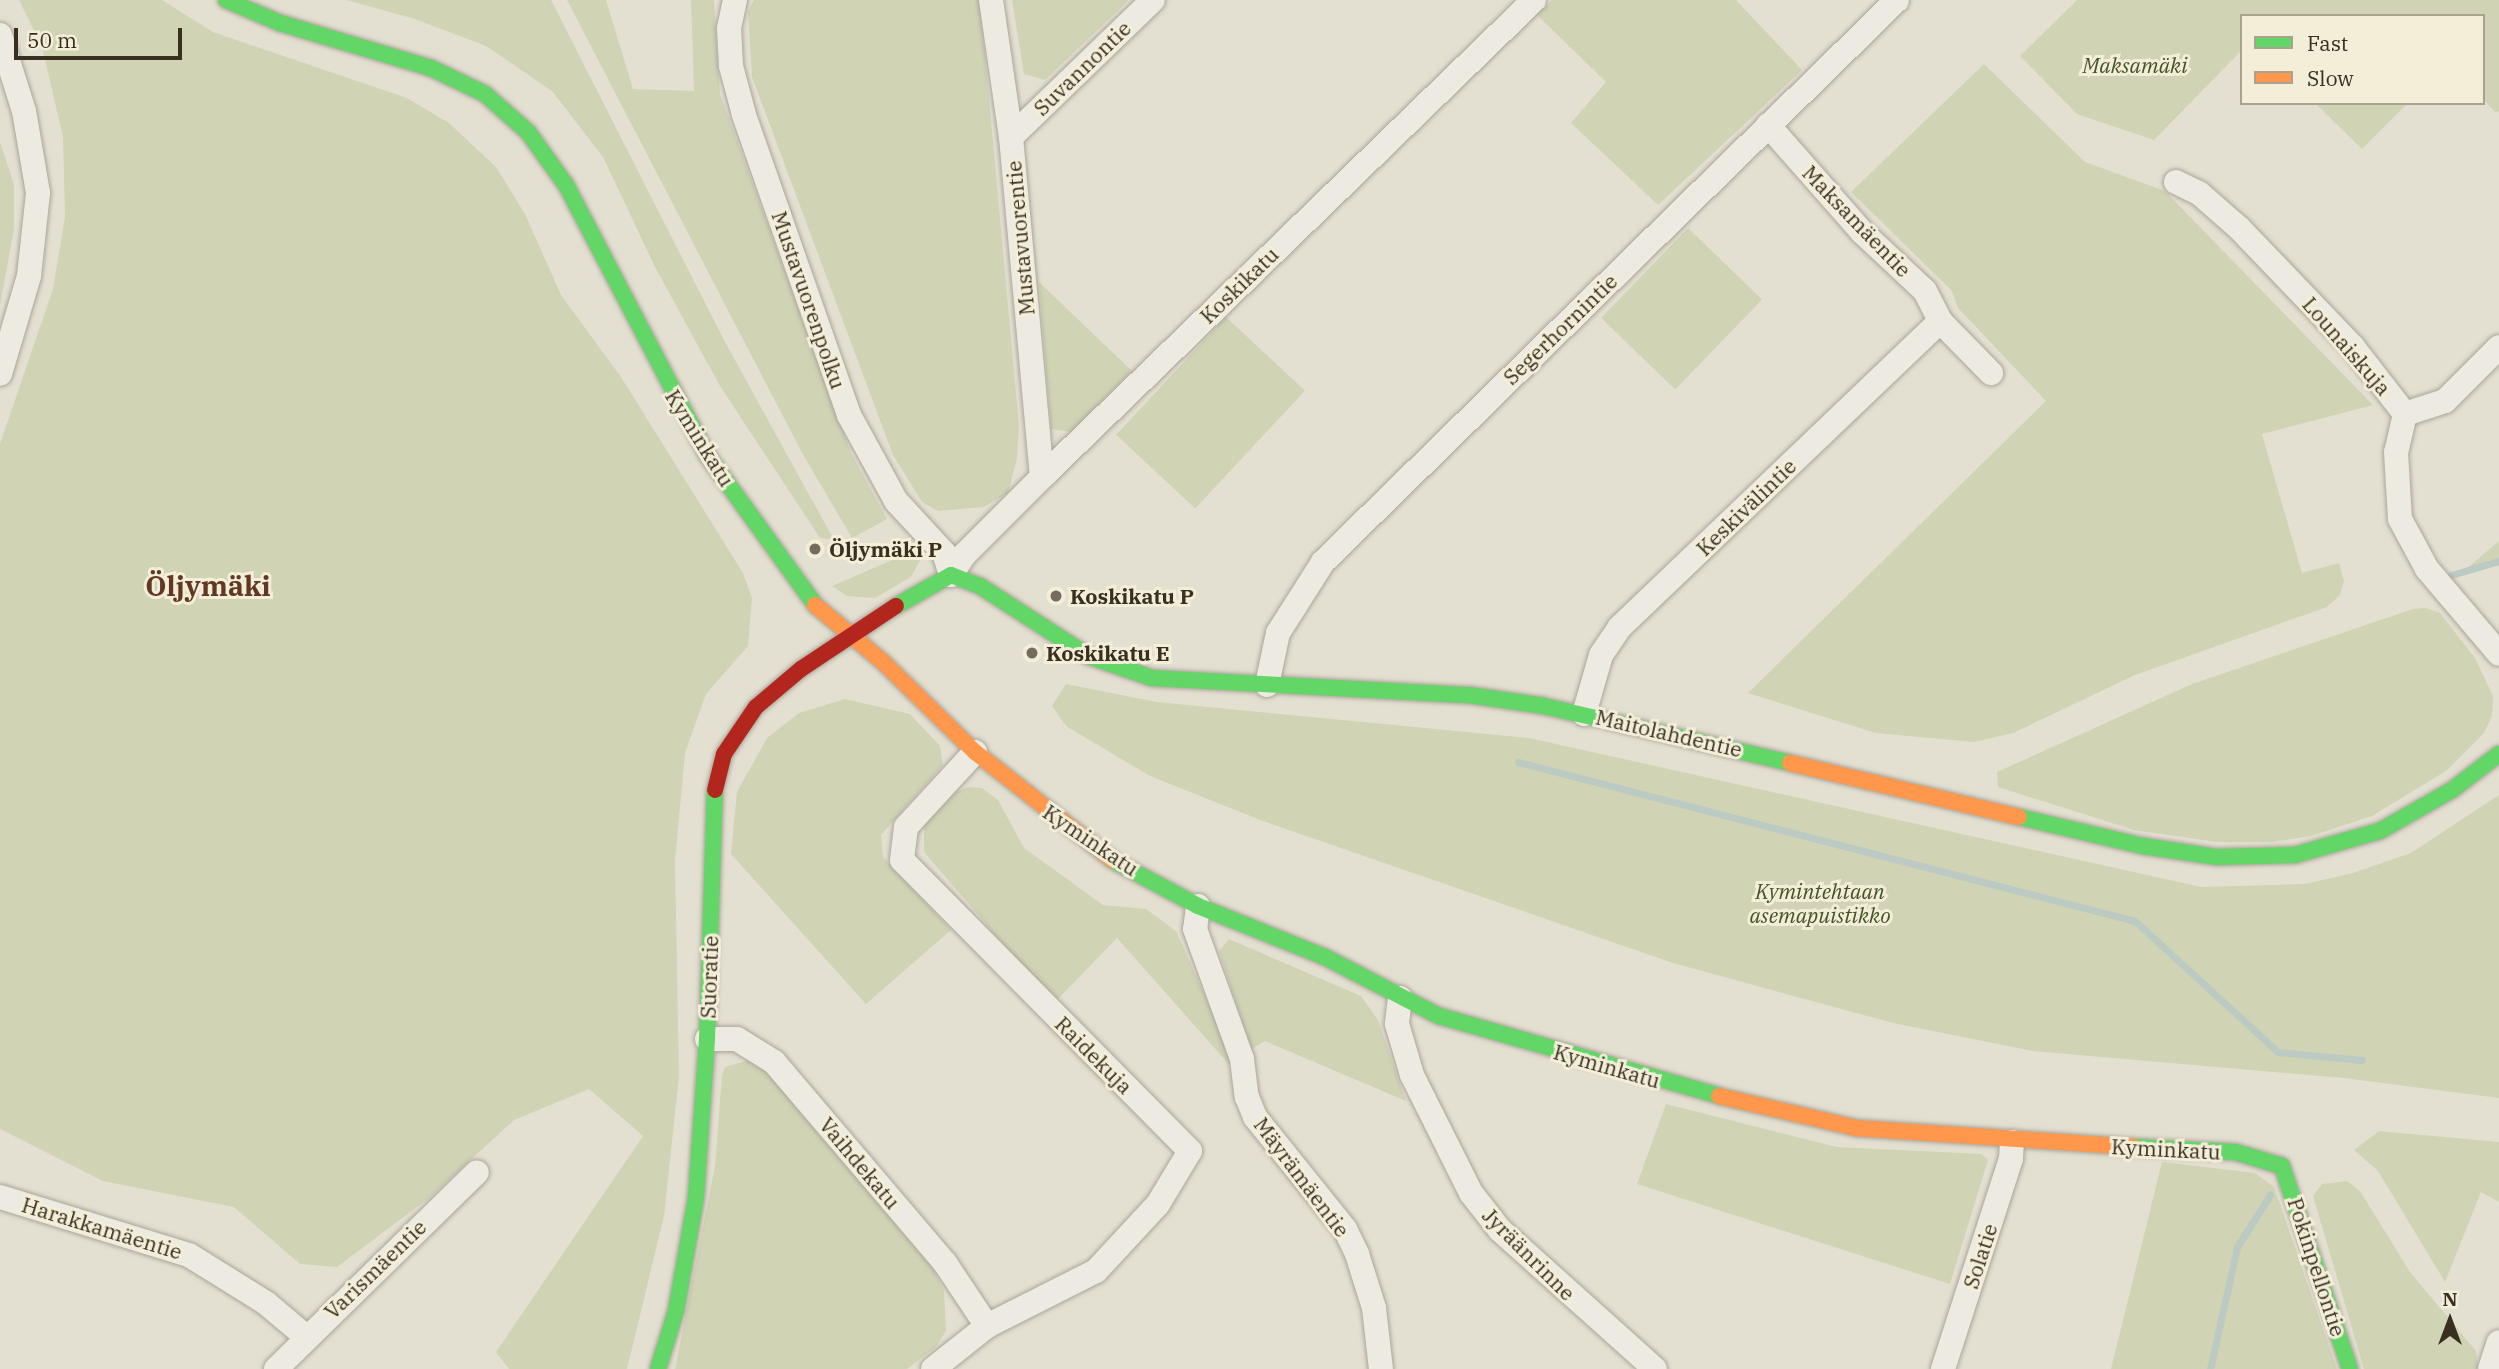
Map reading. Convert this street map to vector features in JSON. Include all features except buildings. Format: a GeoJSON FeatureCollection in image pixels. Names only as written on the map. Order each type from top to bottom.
{"type":"FeatureCollection","features":[{"type":"Feature","properties":{"kind":"street","name":"Kyminkatu"},"geometry":{"type":"LineString","coordinates":[[226,0],[280,23],[431,68],[485,94],[528,132],[566,185],[707,455],[821,614],[847,638],[883,662],[975,752],[1094,848],[1198,906],[1325,957],[1400,998],[1475,1029],[1768,1110],[1856,1128],[2012,1142],[2235,1152],[2281,1166]]}},
{"type":"Feature","properties":{"kind":"street","name":"Mustavuorenpolku"},"geometry":{"type":"LineString","coordinates":[[735,0],[729,28],[731,66],[744,116],[849,415],[896,501],[944,553],[951,575]]}},
{"type":"Feature","properties":{"kind":"street","name":"Mustavuorentie"},"geometry":{"type":"LineString","coordinates":[[991,0],[1011,137],[1042,477]]}},
{"type":"Feature","properties":{"kind":"street","name":"Suvannontie"},"geometry":{"type":"LineString","coordinates":[[1011,137],[1153,0]]}},
{"type":"Feature","properties":{"kind":"street","name":"Koskikatu"},"geometry":{"type":"LineString","coordinates":[[951,575],[964,555],[1042,477],[1534,0]]}},
{"type":"Feature","properties":{"kind":"street","name":"Segerhornintie"},"geometry":{"type":"LineString","coordinates":[[1267,685],[1278,633],[1323,562],[1897,0]]}},
{"type":"Feature","properties":{"kind":"street"},"geometry":{"type":"LineString","coordinates":[[0,35],[23,111],[38,193],[29,275],[0,374]]}},
{"type":"Feature","properties":{"kind":"street","name":"Maksamäentie"},"geometry":{"type":"LineString","coordinates":[[1768,125],[1862,232],[1925,291],[1940,321],[1991,373]]}},
{"type":"Feature","properties":{"kind":"street","name":"Lounaiskuja"},"geometry":{"type":"LineString","coordinates":[[2176,182],[2199,193],[2239,228],[2353,347],[2405,414],[2396,452],[2400,519],[2427,569],[2499,654]]}},
{"type":"Feature","properties":{"kind":"street","name":"Keskivälintie"},"geometry":{"type":"LineString","coordinates":[[1584,714],[1601,655],[1619,628],[1940,321]]}},
{"type":"Feature","properties":{"kind":"street"},"geometry":{"type":"LineString","coordinates":[[2405,414],[2445,401],[2499,346]]}},
{"type":"Feature","properties":{"kind":"street"},"geometry":{"type":"LineString","coordinates":[[847,638],[895,611],[933,582],[951,575]]}},
{"type":"Feature","properties":{"kind":"street","name":"Maitolahdentie"},"geometry":{"type":"LineString","coordinates":[[951,575],[968,579],[1088,656],[1122,670],[1194,683],[1469,695],[1584,714],[2144,846],[2245,859],[2295,855],[2380,831],[2452,790],[2499,754]]}},
{"type":"Feature","properties":{"kind":"street","name":"Suoratie"},"geometry":{"type":"LineString","coordinates":[[658,1369],[676,1311],[696,1197],[707,1038],[715,787],[724,754],[743,722],[772,692],[847,638]]}},
{"type":"Feature","properties":{"kind":"street","name":"Raidekuja"},"geometry":{"type":"LineString","coordinates":[[975,752],[906,827],[902,860],[1189,1151],[1158,1204],[1096,1271],[987,1326]]}},
{"type":"Feature","properties":{"kind":"street","name":"Mäyrämäentie"},"geometry":{"type":"LineString","coordinates":[[1198,906],[1195,929],[1242,1059],[1247,1097],[1255,1117],[1345,1229],[1357,1254],[1374,1308],[1381,1369]]}},
{"type":"Feature","properties":{"kind":"street","name":"Jyräänrinne"},"geometry":{"type":"LineString","coordinates":[[1400,998],[1397,1024],[1412,1075],[1471,1193],[1500,1230],[1655,1369]]}},
{"type":"Feature","properties":{"kind":"street","name":"Vaihdekatu"},"geometry":{"type":"LineString","coordinates":[[707,1038],[737,1038],[774,1062],[945,1263],[987,1326]]}},
{"type":"Feature","properties":{"kind":"street","name":"Solatie"},"geometry":{"type":"LineString","coordinates":[[1943,1369],[2011,1159],[2012,1142]]}},
{"type":"Feature","properties":{"kind":"street","name":"Pokinpellontie"},"geometry":{"type":"LineString","coordinates":[[2281,1166],[2291,1183],[2350,1369]]}},
{"type":"Feature","properties":{"kind":"street","name":"Varismäentie"},"geometry":{"type":"LineString","coordinates":[[276,1369],[305,1336],[477,1172]]}},
{"type":"Feature","properties":{"kind":"street","name":"Harakkamäentie"},"geometry":{"type":"LineString","coordinates":[[0,1197],[189,1255],[225,1274],[305,1336]]}},
{"type":"Feature","properties":{"kind":"street"},"geometry":{"type":"LineString","coordinates":[[933,1369],[987,1326]]}},
{"type":"Feature","properties":{"kind":"street"},"geometry":{"type":"LineString","coordinates":[[2490,1369],[2499,1342]]}},
{"type":"Feature","properties":{"kind":"green space"},"geometry":{"type":"Polygon","coordinates":[[[19,0],[162,0],[213,32],[407,98],[449,123],[496,167],[525,214],[561,295],[621,377],[743,573],[752,598],[748,646],[706,694],[685,753],[675,861],[679,1076],[664,1216],[627,1369],[509,1369],[496,1352],[643,1136],[589,1089],[514,1120],[429,1198],[337,1267],[300,1264],[234,1207],[103,1181],[0,1129],[0,444],[53,289],[65,217],[63,137],[42,47],[19,0]]]}},
{"type":"Feature","properties":{"kind":"green space"},"geometry":{"type":"Polygon","coordinates":[[[346,0],[551,0],[725,342],[834,540],[820,538],[720,386],[655,267],[603,157],[552,91],[486,46],[412,18],[346,0]]]}},
{"type":"Feature","properties":{"kind":"green space"},"geometry":{"type":"Polygon","coordinates":[[[567,0],[606,0],[633,89],[694,91],[691,0],[714,0],[720,94],[851,453],[887,519],[852,538],[801,451],[567,0]]]}},
{"type":"Feature","properties":{"kind":"green space"},"geometry":{"type":"Polygon","coordinates":[[[754,0],[980,0],[1019,426],[1017,458],[1008,493],[984,507],[938,511],[922,502],[893,455],[752,77],[748,12],[754,0]]]}},
{"type":"Feature","properties":{"kind":"green space"},"geometry":{"type":"Polygon","coordinates":[[[1012,0],[1129,0],[1045,80],[1024,74],[1012,0]]]}},
{"type":"Feature","properties":{"kind":"green space"},"geometry":{"type":"Polygon","coordinates":[[[1552,0],[1736,0],[1802,70],[1658,205],[1571,123],[1606,82],[1537,15],[1552,0]]]}},
{"type":"Feature","properties":{"kind":"green space","name":"Maksamäki"},"geometry":{"type":"Polygon","coordinates":[[[2077,0],[2499,0],[2499,111],[2496,113],[2485,101],[2485,14],[2240,14],[2240,52],[2154,140],[2077,114],[2020,56],[2077,0]]]}},
{"type":"Feature","properties":{"kind":"green space"},"geometry":{"type":"Polygon","coordinates":[[[1984,64],[2085,162],[2165,191],[2373,405],[2262,434],[2302,573],[2339,563],[2344,581],[2340,595],[2327,607],[2135,675],[2013,733],[1974,742],[1876,733],[1748,693],[2046,401],[1958,308],[1952,291],[1851,192],[1984,64]]]}},
{"type":"Feature","properties":{"kind":"green space"},"geometry":{"type":"Polygon","coordinates":[[[2317,105],[2406,105],[2362,149],[2317,105]]]}},
{"type":"Feature","properties":{"kind":"green space"},"geometry":{"type":"Polygon","coordinates":[[[0,142],[14,185],[14,229],[0,306],[0,142]]]}},
{"type":"Feature","properties":{"kind":"green space"},"geometry":{"type":"Polygon","coordinates":[[[1688,228],[1762,300],[1675,389],[1601,318],[1688,228]]]}},
{"type":"Feature","properties":{"kind":"green space"},"geometry":{"type":"Polygon","coordinates":[[[1039,282],[1132,371],[1071,432],[1051,429],[1039,282]]]}},
{"type":"Feature","properties":{"kind":"green space"},"geometry":{"type":"Polygon","coordinates":[[[1226,317],[1305,391],[1195,508],[1116,435],[1226,317]]]}},
{"type":"Feature","properties":{"kind":"green space"},"geometry":{"type":"Polygon","coordinates":[[[2499,541],[2499,560],[2458,576],[2499,541]]]}},
{"type":"Feature","properties":{"kind":"green space"},"geometry":{"type":"Polygon","coordinates":[[[918,549],[922,557],[911,577],[875,598],[847,596],[832,586],[918,549]]]}},
{"type":"Feature","properties":{"kind":"green space"},"geometry":{"type":"Polygon","coordinates":[[[2426,608],[2440,613],[2475,658],[2493,696],[2492,716],[2484,733],[2446,771],[2372,816],[2311,836],[2271,842],[2217,842],[2134,830],[1998,787],[1997,772],[2192,684],[2413,609],[2426,608]]]}},
{"type":"Feature","properties":{"kind":"green space","name":"Kymintehtaan asemapuistikko"},"geometry":{"type":"Polygon","coordinates":[[[1066,684],[1157,702],[1529,738],[2201,887],[2305,884],[2353,873],[2411,853],[2499,795],[2499,1098],[2344,1078],[2033,1051],[1893,1023],[1673,963],[1263,821],[1150,776],[1066,726],[1052,706],[1066,684]]]}},
{"type":"Feature","properties":{"kind":"green space"},"geometry":{"type":"Polygon","coordinates":[[[845,699],[910,714],[940,746],[943,765],[881,835],[883,857],[951,930],[866,1004],[731,854],[737,792],[767,738],[799,713],[845,699]]]}},
{"type":"Feature","properties":{"kind":"green space"},"geometry":{"type":"Polygon","coordinates":[[[968,787],[982,788],[998,800],[1024,848],[1103,905],[1146,909],[1176,931],[1242,1079],[1117,938],[1054,1003],[924,852],[924,825],[955,792],[968,787]]]}},
{"type":"Feature","properties":{"kind":"green space"},"geometry":{"type":"Polygon","coordinates":[[[1229,939],[1361,996],[1378,1020],[1406,1101],[1265,1041],[1251,1049],[1219,951],[1229,939]]]}},
{"type":"Feature","properties":{"kind":"green space"},"geometry":{"type":"Polygon","coordinates":[[[749,1060],[775,1078],[933,1269],[944,1291],[946,1331],[936,1347],[907,1369],[675,1369],[715,1166],[722,1075],[725,1067],[749,1060]]]}},
{"type":"Feature","properties":{"kind":"green space"},"geometry":{"type":"Polygon","coordinates":[[[1666,1104],[1837,1147],[1981,1154],[1988,1160],[1950,1284],[1637,1184],[1666,1104]]]}},
{"type":"Feature","properties":{"kind":"green space"},"geometry":{"type":"Polygon","coordinates":[[[2379,1131],[2499,1142],[2499,1202],[2481,1192],[2445,1282],[2378,1171],[2354,1150],[2379,1131]]]}},
{"type":"Feature","properties":{"kind":"green space"},"geometry":{"type":"Polygon","coordinates":[[[2162,1162],[2255,1173],[2274,1187],[2337,1369],[2111,1369],[2162,1162]]]}},
{"type":"Feature","properties":{"kind":"green space"},"geometry":{"type":"Polygon","coordinates":[[[2347,1181],[2360,1191],[2410,1272],[2476,1351],[2478,1369],[2364,1369],[2313,1196],[2322,1184],[2347,1181]]]}},
{"type":"Feature","properties":{"kind":"waterway"},"geometry":{"type":"LineString","coordinates":[[2451,575],[2499,561]]}},
{"type":"Feature","properties":{"kind":"waterway"},"geometry":{"type":"LineString","coordinates":[[1518,762],[2135,921],[2278,1052],[2362,1060]]}},
{"type":"Feature","properties":{"kind":"waterway"},"geometry":{"type":"LineString","coordinates":[[2210,1369],[2237,1247],[2270,1195]]}},
{"type":"Feature","properties":{"kind":"traffic: fast"},"geometry":{"type":"LineString","coordinates":[[226,0],[280,23],[431,68],[485,94],[528,132],[566,185],[707,455],[815,605]]}},
{"type":"Feature","properties":{"kind":"traffic: fast"},"geometry":{"type":"LineString","coordinates":[[896,606],[951,575],[980,586],[1088,656],[1152,678],[1469,695],[1544,706],[1790,763]]}},
{"type":"Feature","properties":{"kind":"traffic: fast"},"geometry":{"type":"LineString","coordinates":[[2019,817],[2143,846],[2217,857],[2295,855],[2380,831],[2452,790],[2499,754]]}},
{"type":"Feature","properties":{"kind":"traffic: fast"},"geometry":{"type":"LineString","coordinates":[[658,1369],[676,1311],[696,1197],[707,1039],[715,790]]}},
{"type":"Feature","properties":{"kind":"traffic: fast"},"geometry":{"type":"LineString","coordinates":[[1112,860],[1198,906],[1325,957],[1439,1016],[1719,1096]]}},
{"type":"Feature","properties":{"kind":"traffic: fast"},"geometry":{"type":"LineString","coordinates":[[2133,1147],[2235,1152],[2282,1166],[2350,1369]]}},
{"type":"Feature","properties":{"kind":"traffic: slow"},"geometry":{"type":"LineString","coordinates":[[815,605],[883,662],[975,752],[1112,860]]}},
{"type":"Feature","properties":{"kind":"traffic: slow"},"geometry":{"type":"LineString","coordinates":[[1790,763],[2019,817]]}},
{"type":"Feature","properties":{"kind":"traffic: slow"},"geometry":{"type":"LineString","coordinates":[[1719,1096],[1856,1128],[2133,1147]]}},
{"type":"Feature","properties":{"kind":"traffic: jam"},"geometry":{"type":"LineString","coordinates":[[715,790],[724,754],[756,707],[801,669],[896,606]]}},
{"type":"Feature","properties":{"kind":"place","name":"Öljymäki P"},"geometry":{"type":"Point","coordinates":[815,549]}},
{"type":"Feature","properties":{"kind":"place","name":"Koskikatu P"},"geometry":{"type":"Point","coordinates":[1056,596]}},
{"type":"Feature","properties":{"kind":"place","name":"Koskikatu E"},"geometry":{"type":"Point","coordinates":[1032,653]}},
{"type":"Feature","properties":{"kind":"district","name":"Öljymäki"},"geometry":{"type":"Point","coordinates":[208,586]}}]}
